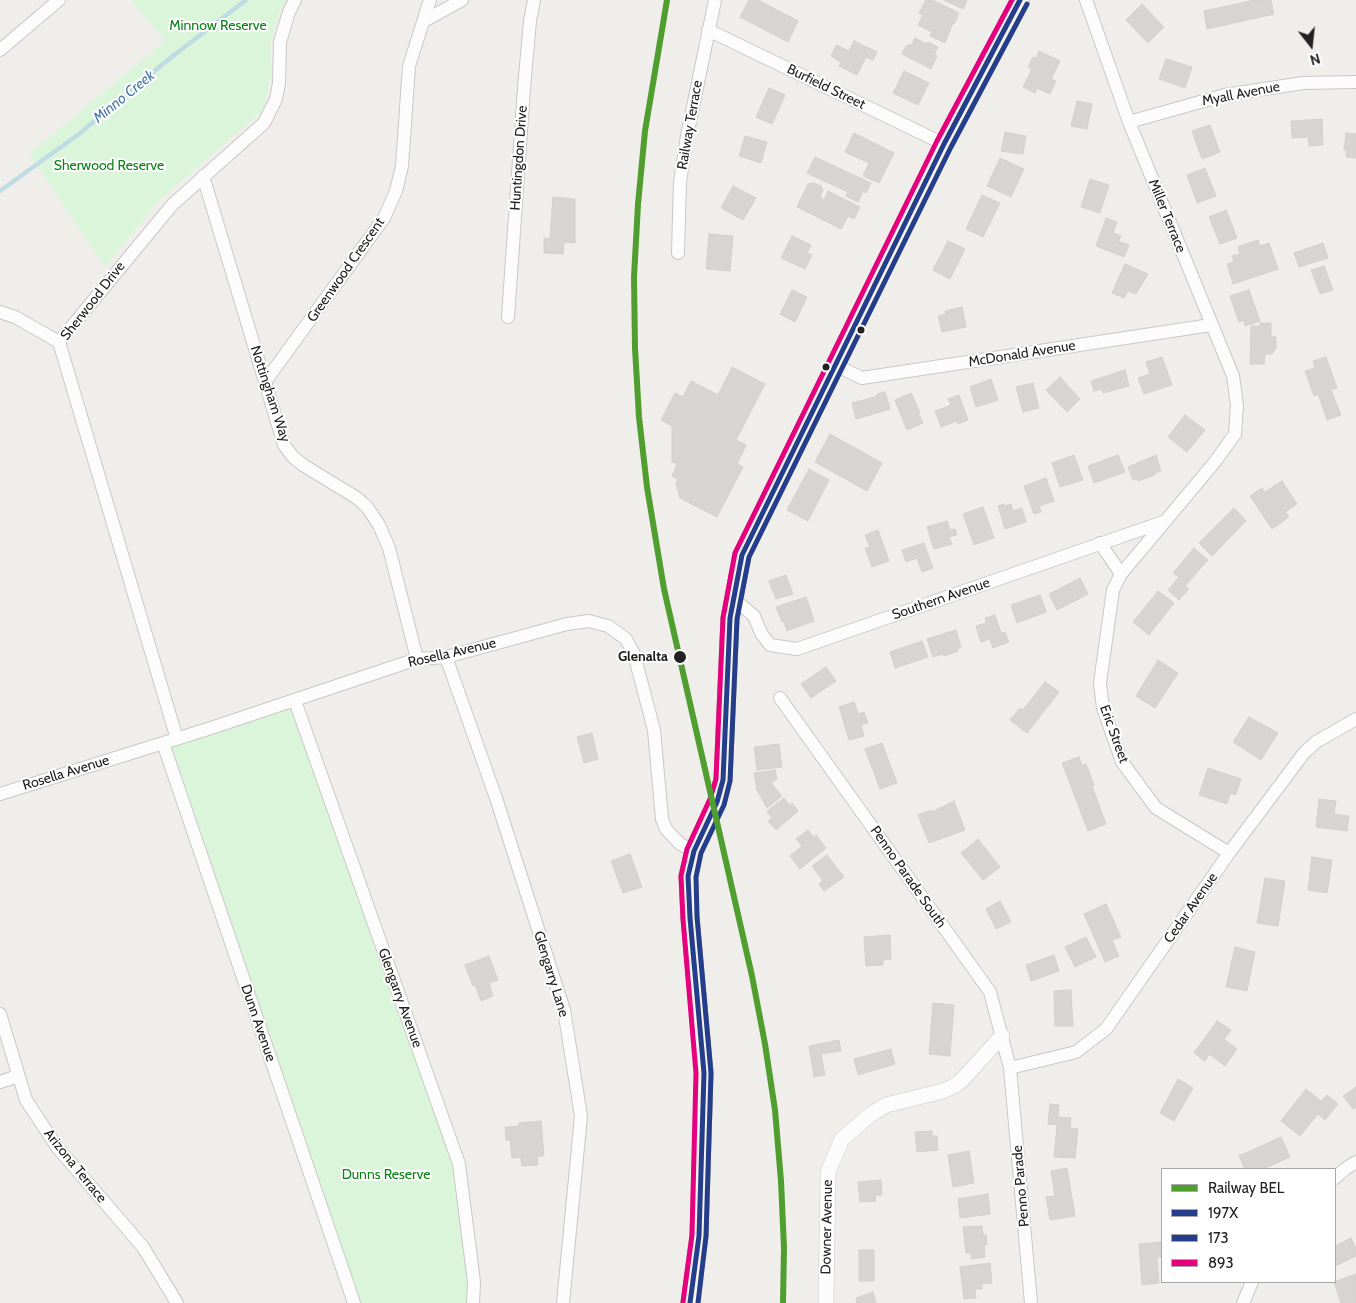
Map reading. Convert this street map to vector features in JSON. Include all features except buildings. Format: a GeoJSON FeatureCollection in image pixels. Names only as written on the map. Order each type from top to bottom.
{"type":"FeatureCollection","features":[{"type":"Feature","properties":{"kind":"main road"},"geometry":{"type":"LineString","coordinates":[[690,1303],[700,1236],[704,1073],[690,925],[688,876],[694,850],[717,802],[723,780],[730,618],[742,555],[944,144],[1020,0]]}},
{"type":"Feature","properties":{"kind":"street"},"geometry":{"type":"LineString","coordinates":[[0,50],[59,0]]}},
{"type":"Feature","properties":{"kind":"street","name":"Sherwood Drive"},"geometry":{"type":"LineString","coordinates":[[177,738],[59,342],[172,205],[264,123],[276,99],[279,83],[280,42],[289,12],[295,0]]}},
{"type":"Feature","properties":{"kind":"street","name":"Greenwood Crescent"},"geometry":{"type":"LineString","coordinates":[[265,382],[384,218],[396,191],[402,166],[409,66],[430,0]]}},
{"type":"Feature","properties":{"kind":"street"},"geometry":{"type":"LineString","coordinates":[[424,21],[462,0]]}},
{"type":"Feature","properties":{"kind":"street","name":"Huntingdon Drive"},"geometry":{"type":"LineString","coordinates":[[508,317],[525,79],[530,21],[534,0]]}},
{"type":"Feature","properties":{"kind":"street","name":"Railway Terrace"},"geometry":{"type":"LineString","coordinates":[[678,252],[680,182],[687,136],[715,0]]}},
{"type":"Feature","properties":{"kind":"street","name":"Miller Terrace"},"geometry":{"type":"LineString","coordinates":[[1086,0],[1129,122],[1233,376],[1237,405],[1235,434],[1214,463],[1166,521]]}},
{"type":"Feature","properties":{"kind":"street","name":"Burfield Street"},"geometry":{"type":"LineString","coordinates":[[708,30],[944,144]]}},
{"type":"Feature","properties":{"kind":"street","name":"Myall Avenue"},"geometry":{"type":"LineString","coordinates":[[1129,122],[1225,95],[1303,83],[1356,82]]}},
{"type":"Feature","properties":{"kind":"street","name":"Nottingham Way"},"geometry":{"type":"LineString","coordinates":[[203,176],[284,445],[302,465],[357,498],[367,507],[379,525],[389,548],[417,659]]}},
{"type":"Feature","properties":{"kind":"street"},"geometry":{"type":"LineString","coordinates":[[0,312],[15,317],[59,342]]}},
{"type":"Feature","properties":{"kind":"street","name":"McDonald Avenue"},"geometry":{"type":"LineString","coordinates":[[835,365],[862,378],[1211,325]]}},
{"type":"Feature","properties":{"kind":"street"},"geometry":{"type":"LineString","coordinates":[[1100,543],[1121,574],[1166,521]]}},
{"type":"Feature","properties":{"kind":"street","name":"Southern Avenue"},"geometry":{"type":"LineString","coordinates":[[734,600],[754,616],[761,633],[770,645],[797,649],[1166,521]]}},
{"type":"Feature","properties":{"kind":"street","name":"Eric Street"},"geometry":{"type":"LineString","coordinates":[[1121,574],[1113,590],[1100,683],[1103,708],[1122,762],[1156,808],[1229,853]]}},
{"type":"Feature","properties":{"kind":"street","name":"Rosella Avenue"},"geometry":{"type":"LineString","coordinates":[[1,790],[163,743],[295,701],[417,659],[446,657],[567,624],[589,622],[608,626],[626,639],[634,654],[654,730],[662,819],[666,829],[680,844],[694,850]]}},
{"type":"Feature","properties":{"kind":"street","name":"Glengarry Lane"},"geometry":{"type":"LineString","coordinates":[[446,657],[496,798],[564,1010],[581,1116],[563,1303]]}},
{"type":"Feature","properties":{"kind":"street","name":"Penno Parade South"},"geometry":{"type":"LineString","coordinates":[[780,698],[990,992],[1010,1068]]}},
{"type":"Feature","properties":{"kind":"street","name":"Glengarry Avenue"},"geometry":{"type":"LineString","coordinates":[[295,701],[459,1164],[474,1282],[473,1303]]}},
{"type":"Feature","properties":{"kind":"street","name":"Cedar Avenue"},"geometry":{"type":"LineString","coordinates":[[1010,1068],[1076,1052],[1106,1029],[1229,853],[1304,753],[1316,742],[1356,719]]}},
{"type":"Feature","properties":{"kind":"street","name":"Dunn Avenue"},"geometry":{"type":"LineString","coordinates":[[163,743],[354,1303]]}},
{"type":"Feature","properties":{"kind":"street","name":"Arizona Terrace"},"geometry":{"type":"LineString","coordinates":[[0,1014],[26,1100],[57,1148],[142,1247],[177,1303]]}},
{"type":"Feature","properties":{"kind":"street","name":"Downer Avenue"},"geometry":{"type":"LineString","coordinates":[[826,1303],[828,1172],[842,1139],[870,1115],[886,1105],[944,1091],[954,1086],[962,1080],[1002,1036]]}},
{"type":"Feature","properties":{"kind":"street","name":"Penno Parade"},"geometry":{"type":"LineString","coordinates":[[1010,1068],[1031,1303]]}},
{"type":"Feature","properties":{"kind":"street"},"geometry":{"type":"LineString","coordinates":[[0,1082],[18,1076]]}},
{"type":"Feature","properties":{"kind":"street"},"geometry":{"type":"LineString","coordinates":[[1336,1177],[1355,1166]]}},
{"type":"Feature","properties":{"kind":"street"},"geometry":{"type":"LineString","coordinates":[[1243,1303],[1252,1283]]}},
{"type":"Feature","properties":{"kind":"green space","name":"Sherwood Reserve"},"geometry":{"type":"Polygon","coordinates":[[[131,0],[287,0],[280,11],[270,44],[271,75],[263,110],[158,201],[105,267],[29,154],[165,41],[131,0]]]}},
{"type":"Feature","properties":{"kind":"green space","name":"Dunns Reserve"},"geometry":{"type":"Polygon","coordinates":[[[295,701],[459,1164],[473,1303],[354,1303],[163,743],[295,701]]]}},
{"type":"Feature","properties":{"kind":"waterway","name":"Minno Creek"},"geometry":{"type":"LineString","coordinates":[[0,191],[79,134],[169,59],[246,0]]}},
{"type":"Feature","properties":{"kind":"rail line","name":"BEL"},"geometry":{"type":"LineString","coordinates":[[667,0],[645,131],[638,204],[634,277],[635,348],[639,417],[647,487],[664,589],[752,976],[765,1044],[775,1110],[781,1181],[784,1248],[783,1303]]}},
{"type":"Feature","properties":{"kind":"transit line","name":"893"},"geometry":{"type":"LineString","coordinates":[[683,1302],[692,1235],[696,1073],[681,876],[687,849],[710,799],[716,779],[723,618],[735,553],[937,141],[1012,0]]}},
{"type":"Feature","properties":{"kind":"transit line","name":"197X"},"geometry":{"type":"LineString","coordinates":[[690,1303],[699,1236],[704,1073],[688,876],[694,851],[717,802],[723,780],[730,618],[742,555],[944,144],[1020,0]]}},
{"type":"Feature","properties":{"kind":"transit line","name":"173"},"geometry":{"type":"LineString","coordinates":[[698,1303],[706,1236],[711,1073],[697,917],[696,877],[701,853],[724,805],[730,781],[737,619],[749,557],[951,147],[1027,4]]}},
{"type":"Feature","properties":{"kind":"place","name":"Glenalta"},"geometry":{"type":"Point","coordinates":[680,657]}},
{"type":"Feature","properties":{"kind":"park label","name":"Minnow Reserve"},"geometry":{"type":"Point","coordinates":[218,26]}}]}
